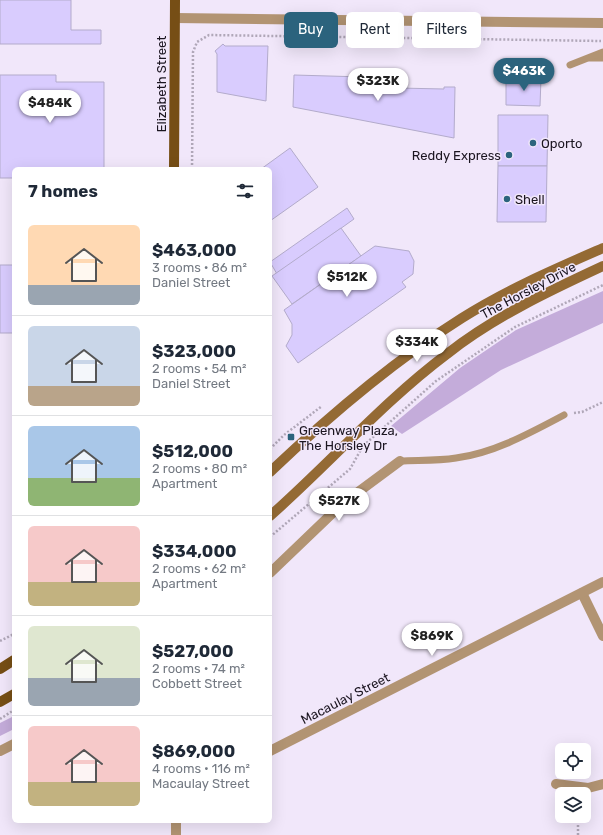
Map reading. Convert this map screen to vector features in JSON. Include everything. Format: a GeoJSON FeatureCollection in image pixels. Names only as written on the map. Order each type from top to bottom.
{"type":"FeatureCollection","features":[{"type":"Feature","properties":{"kind":"main road","name":"Elizabeth Street"},"geometry":{"type":"LineString","coordinates":[[174,167],[175,0]]}},
{"type":"Feature","properties":{"kind":"main road","name":"The Horsley Drive"},"geometry":{"type":"LineString","coordinates":[[272,470],[326,421],[378,378],[437,334],[462,318],[522,285],[603,248]]}},
{"type":"Feature","properties":{"kind":"main road","name":"The Horsley Drive"},"geometry":{"type":"LineString","coordinates":[[272,514],[393,399],[448,353],[503,316],[559,286],[603,266]]}},
{"type":"Feature","properties":{"kind":"main road"},"geometry":{"type":"LineString","coordinates":[[0,668],[12,661]]}},
{"type":"Feature","properties":{"kind":"main road"},"geometry":{"type":"LineString","coordinates":[[0,702],[12,695]]}},
{"type":"Feature","properties":{"kind":"street"},"geometry":{"type":"LineString","coordinates":[[175,18],[603,23]]}},
{"type":"Feature","properties":{"kind":"street"},"geometry":{"type":"LineString","coordinates":[[272,571],[342,504],[400,461]]}},
{"type":"Feature","properties":{"kind":"street","name":"Macaulay Street"},"geometry":{"type":"LineString","coordinates":[[272,750],[603,582]]}},
{"type":"Feature","properties":{"kind":"street"},"geometry":{"type":"LineString","coordinates":[[582,593],[603,636]]}},
{"type":"Feature","properties":{"kind":"street"},"geometry":{"type":"LineString","coordinates":[[0,751],[12,745]]}},
{"type":"Feature","properties":{"kind":"street"},"geometry":{"type":"LineString","coordinates":[[556,784],[588,788],[603,784]]}},
{"type":"Feature","properties":{"kind":"street"},"geometry":{"type":"LineString","coordinates":[[176,823],[176,835]]}},
{"type":"Feature","properties":{"kind":"lane"},"geometry":{"type":"LineString","coordinates":[[570,65],[603,52]]}},
{"type":"Feature","properties":{"kind":"lane"},"geometry":{"type":"LineString","coordinates":[[586,58],[603,58]]}},
{"type":"Feature","properties":{"kind":"lane"},"geometry":{"type":"LineString","coordinates":[[400,461],[455,458],[482,453],[521,438],[564,415]]}},
{"type":"Feature","properties":{"kind":"path"},"geometry":{"type":"LineString","coordinates":[[192,167],[192,52],[197,42],[209,35],[603,41]]}},
{"type":"Feature","properties":{"kind":"path"},"geometry":{"type":"LineString","coordinates":[[272,535],[350,469],[363,446],[436,380],[515,327],[603,285]]}},
{"type":"Feature","properties":{"kind":"path"},"geometry":{"type":"LineString","coordinates":[[564,415],[582,412],[603,402]]}},
{"type":"Feature","properties":{"kind":"path"},"geometry":{"type":"LineString","coordinates":[[0,641],[12,635]]}},
{"type":"Feature","properties":{"kind":"path"},"geometry":{"type":"LineString","coordinates":[[0,719],[12,711]]}},
{"type":"Feature","properties":{"kind":"path"},"geometry":{"type":"LineString","coordinates":[[578,823],[578,835]]}},
{"type":"Feature","properties":{"kind":"shaded area"},"geometry":{"type":"Polygon","coordinates":[[[603,291],[603,323],[501,370],[402,434],[391,426],[460,368],[516,330],[603,291]]]}},
{"type":"Feature","properties":{"kind":"shaded area"},"geometry":{"type":"Polygon","coordinates":[[[12,717],[12,730],[0,736],[0,723],[12,717]]]}},
{"type":"Feature","properties":{"kind":"building"},"geometry":{"type":"Polygon","coordinates":[[[0,0],[71,0],[71,30],[101,30],[101,44],[0,44],[0,0]]]}},
{"type":"Feature","properties":{"kind":"building"},"geometry":{"type":"Polygon","coordinates":[[[223,44],[225,46],[268,46],[266,101],[217,92],[217,54],[215,51],[223,44]]]}},
{"type":"Feature","properties":{"kind":"building"},"geometry":{"type":"Polygon","coordinates":[[[0,75],[56,75],[56,82],[104,82],[104,167],[12,167],[12,178],[0,178],[0,75]]]}},
{"type":"Feature","properties":{"kind":"building"},"geometry":{"type":"Polygon","coordinates":[[[294,75],[398,78],[398,88],[444,89],[444,87],[455,87],[454,138],[293,107],[294,75]]]}},
{"type":"Feature","properties":{"kind":"building"},"geometry":{"type":"Polygon","coordinates":[[[513,78],[541,78],[540,106],[506,105],[506,82],[513,82],[513,78]]]}},
{"type":"Feature","properties":{"kind":"building"},"geometry":{"type":"Polygon","coordinates":[[[498,115],[548,115],[547,166],[498,166],[498,115]]]}},
{"type":"Feature","properties":{"kind":"building"},"geometry":{"type":"Polygon","coordinates":[[[290,148],[318,187],[272,220],[272,167],[264,167],[290,148]]]}},
{"type":"Feature","properties":{"kind":"building"},"geometry":{"type":"Polygon","coordinates":[[[498,166],[547,166],[546,222],[497,222],[498,166]]]}},
{"type":"Feature","properties":{"kind":"building"},"geometry":{"type":"Polygon","coordinates":[[[347,208],[354,219],[277,274],[272,265],[272,261],[347,208]]]}},
{"type":"Feature","properties":{"kind":"building"},"geometry":{"type":"Polygon","coordinates":[[[341,228],[361,256],[292,304],[272,276],[341,228]]]}},
{"type":"Feature","properties":{"kind":"building"},"geometry":{"type":"Polygon","coordinates":[[[375,246],[409,251],[414,261],[413,274],[402,282],[406,287],[298,363],[286,346],[292,335],[292,324],[284,310],[375,246]]]}},
{"type":"Feature","properties":{"kind":"building"},"geometry":{"type":"Polygon","coordinates":[[[0,265],[12,265],[12,333],[0,333],[0,265]]]}},
{"type":"Feature","properties":{"kind":"place","name":"Oporto"},"geometry":{"type":"Point","coordinates":[533,143]}},
{"type":"Feature","properties":{"kind":"place","name":"Reddy Express"},"geometry":{"type":"Point","coordinates":[509,155]}},
{"type":"Feature","properties":{"kind":"place","name":"Shell"},"geometry":{"type":"Point","coordinates":[507,199]}},
{"type":"Feature","properties":{"kind":"place","name":"Greenway Plaza, The Horsley Dr"},"geometry":{"type":"Point","coordinates":[291,437]}}]}
